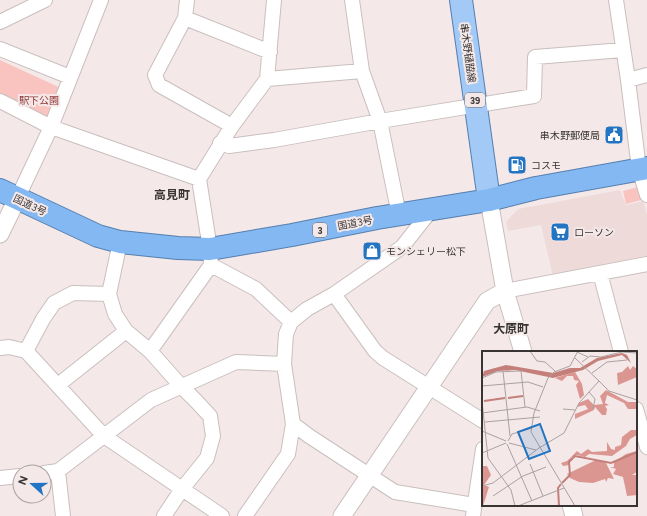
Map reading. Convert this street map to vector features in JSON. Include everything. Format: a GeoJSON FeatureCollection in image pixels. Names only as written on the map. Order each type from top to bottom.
{"type":"FeatureCollection","features":[{"type":"Feature","properties":{"kind":"highway","name":"国道3号"},"geometry":{"type":"LineString","coordinates":[[9,195],[98,236],[120,242],[178,248],[211,257],[292,235],[489,200],[536,188],[643,169]]}},
{"type":"Feature","properties":{"kind":"main road","name":"串木野樋脇線"},"geometry":{"type":"LineString","coordinates":[[460,0],[489,200]]}},
{"type":"Feature","properties":{"kind":"street"},"geometry":{"type":"LineString","coordinates":[[0,22],[45,0]]}},
{"type":"Feature","properties":{"kind":"street"},"geometry":{"type":"LineString","coordinates":[[0,234],[9,195],[51,127],[101,0]]}},
{"type":"Feature","properties":{"kind":"street"},"geometry":{"type":"LineString","coordinates":[[187,0],[185,18],[154,75],[159,85],[232,126]]}},
{"type":"Feature","properties":{"kind":"street"},"geometry":{"type":"LineString","coordinates":[[150,351],[211,257],[199,179],[220,143],[267,78],[274,0]]}},
{"type":"Feature","properties":{"kind":"street"},"geometry":{"type":"LineString","coordinates":[[352,0],[362,70],[380,121],[399,215]]}},
{"type":"Feature","properties":{"kind":"street"},"geometry":{"type":"LineString","coordinates":[[616,0],[647,195]]}},
{"type":"Feature","properties":{"kind":"street"},"geometry":{"type":"LineString","coordinates":[[185,18],[270,52]]}},
{"type":"Feature","properties":{"kind":"street"},"geometry":{"type":"LineString","coordinates":[[0,49],[70,77]]}},
{"type":"Feature","properties":{"kind":"street"},"geometry":{"type":"LineString","coordinates":[[220,143],[229,146],[274,140],[534,96],[535,57],[623,50]]}},
{"type":"Feature","properties":{"kind":"street"},"geometry":{"type":"LineString","coordinates":[[267,78],[362,70]]}},
{"type":"Feature","properties":{"kind":"street"},"geometry":{"type":"LineString","coordinates":[[628,80],[647,75]]}},
{"type":"Feature","properties":{"kind":"street"},"geometry":{"type":"LineString","coordinates":[[0,101],[51,127],[199,179]]}},
{"type":"Feature","properties":{"kind":"street"},"geometry":{"type":"LineString","coordinates":[[489,200],[505,291],[523,351]]}},
{"type":"Feature","properties":{"kind":"street"},"geometry":{"type":"LineString","coordinates":[[246,516],[288,454],[293,424],[284,364],[286,334],[291,322],[307,309],[334,294],[402,248],[432,209]]}},
{"type":"Feature","properties":{"kind":"street"},"geometry":{"type":"LineString","coordinates":[[120,242],[109,294],[115,314],[126,330],[150,351],[210,416],[213,436],[207,458],[182,489],[164,516]]}},
{"type":"Feature","properties":{"kind":"street"},"geometry":{"type":"LineString","coordinates":[[211,257],[256,289],[291,322]]}},
{"type":"Feature","properties":{"kind":"street"},"geometry":{"type":"LineString","coordinates":[[342,516],[488,301],[505,291],[647,264]]}},
{"type":"Feature","properties":{"kind":"street"},"geometry":{"type":"LineString","coordinates":[[600,273],[621,351]]}},
{"type":"Feature","properties":{"kind":"street"},"geometry":{"type":"LineString","coordinates":[[26,351],[43,319],[54,303],[73,293],[109,294]]}},
{"type":"Feature","properties":{"kind":"street"},"geometry":{"type":"LineString","coordinates":[[334,294],[375,351],[383,358],[482,420]]}},
{"type":"Feature","properties":{"kind":"street"},"geometry":{"type":"LineString","coordinates":[[58,385],[126,330]]}},
{"type":"Feature","properties":{"kind":"street"},"geometry":{"type":"LineString","coordinates":[[0,348],[9,347],[26,351],[104,436],[222,516]]}},
{"type":"Feature","properties":{"kind":"street"},"geometry":{"type":"LineString","coordinates":[[52,471],[104,436],[151,400],[181,386],[236,362],[284,364]]}},
{"type":"Feature","properties":{"kind":"street"},"geometry":{"type":"LineString","coordinates":[[637,413],[647,447]]}},
{"type":"Feature","properties":{"kind":"street"},"geometry":{"type":"LineString","coordinates":[[293,424],[395,492],[474,511],[482,456]]}},
{"type":"Feature","properties":{"kind":"street"},"geometry":{"type":"LineString","coordinates":[[52,476],[63,516]]}},
{"type":"Feature","properties":{"kind":"street"},"geometry":{"type":"LineString","coordinates":[[0,478],[12,477]]}},
{"type":"Feature","properties":{"kind":"street"},"geometry":{"type":"LineString","coordinates":[[571,506],[574,516]]}},
{"type":"Feature","properties":{"kind":"shaded area"},"geometry":{"type":"Polygon","coordinates":[[[620,190],[626,205],[643,201],[647,215],[647,260],[553,276],[541,225],[508,231],[506,222],[518,209],[620,190]]]}},
{"type":"Feature","properties":{"kind":"green space","name":"駅下公園"},"geometry":{"type":"Polygon","coordinates":[[[0,60],[65,90],[55,120],[36,121],[0,103],[0,60]]]}},
{"type":"Feature","properties":{"kind":"green space"},"geometry":{"type":"Polygon","coordinates":[[[638,187],[641,200],[626,204],[623,191],[638,187]]]}},
{"type":"Feature","properties":{"kind":"place","name":"串木野郵便局"},"geometry":{"type":"Point","coordinates":[614,135]}},
{"type":"Feature","properties":{"kind":"place","name":"コスモ"},"geometry":{"type":"Point","coordinates":[517,165]}},
{"type":"Feature","properties":{"kind":"place","name":"ローソン"},"geometry":{"type":"Point","coordinates":[560,232]}},
{"type":"Feature","properties":{"kind":"place","name":"モンシェリー松下"},"geometry":{"type":"Point","coordinates":[372,251]}},
{"type":"Feature","properties":{"kind":"district","name":"高見町"},"geometry":{"type":"Point","coordinates":[172,195]}},
{"type":"Feature","properties":{"kind":"district","name":"大原町"},"geometry":{"type":"Point","coordinates":[511,329]}}]}
